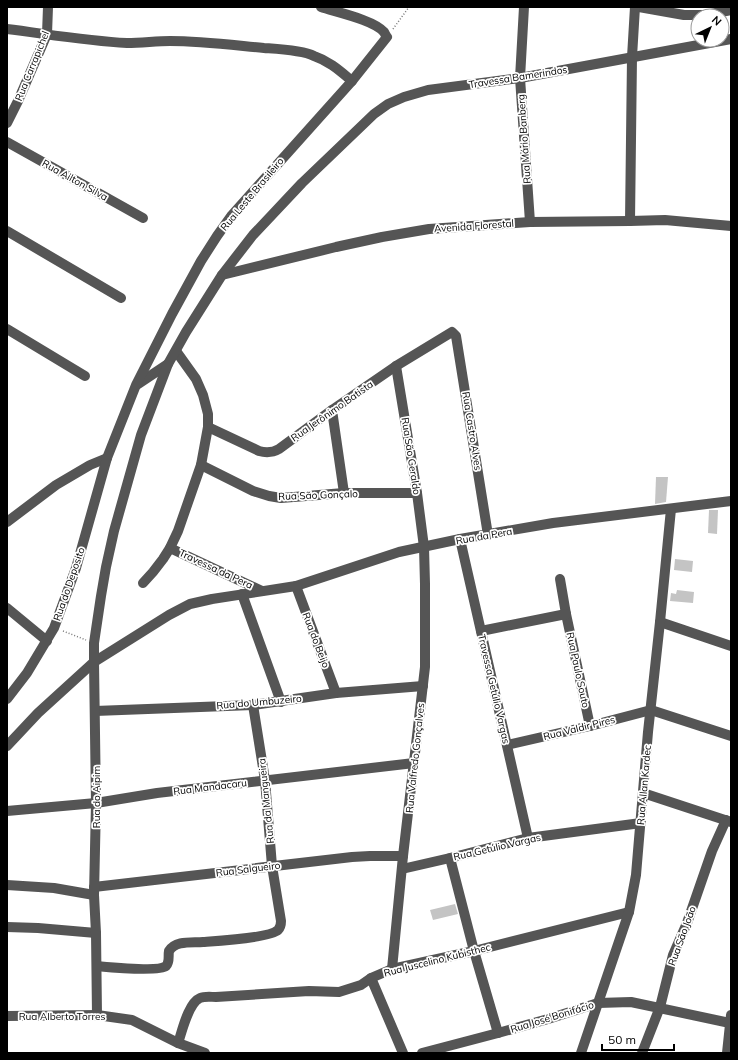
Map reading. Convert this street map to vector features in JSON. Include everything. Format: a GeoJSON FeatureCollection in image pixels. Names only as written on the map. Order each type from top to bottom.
{"type":"FeatureCollection","features":[{"type":"Feature","properties":{"kind":"street","name":"Rua Carrapichel"},"geometry":{"type":"LineString","coordinates":[[7,123],[10,113],[47,34],[48,7]]}},
{"type":"Feature","properties":{"kind":"street"},"geometry":{"type":"LineString","coordinates":[[320,7],[374,24],[384,32],[387,37]]}},
{"type":"Feature","properties":{"kind":"street","name":"Rua Mário Banberg"},"geometry":{"type":"LineString","coordinates":[[524,7],[520,78],[530,222]]}},
{"type":"Feature","properties":{"kind":"street"},"geometry":{"type":"LineString","coordinates":[[630,220],[632,57],[635,7]]}},
{"type":"Feature","properties":{"kind":"street"},"geometry":{"type":"LineString","coordinates":[[640,7],[684,15],[706,15],[731,10]]}},
{"type":"Feature","properties":{"kind":"street"},"geometry":{"type":"LineString","coordinates":[[7,29],[128,43],[169,41],[197,42],[303,53],[313,55],[324,60],[352,81]]}},
{"type":"Feature","properties":{"kind":"street","name":"Rua Leste Brasileiro"},"geometry":{"type":"LineString","coordinates":[[107,458],[136,385],[172,314],[201,261],[217,236],[232,215],[352,81],[387,37]]}},
{"type":"Feature","properties":{"kind":"street","name":"Travessa Bamerindos"},"geometry":{"type":"LineString","coordinates":[[168,364],[190,325],[222,275],[253,235],[302,183],[374,114],[388,104],[404,97],[428,90],[520,78],[731,39]]}},
{"type":"Feature","properties":{"kind":"street","name":"Rua Ailton Silva"},"geometry":{"type":"LineString","coordinates":[[7,142],[143,218]]}},
{"type":"Feature","properties":{"kind":"street","name":"Avenida Florestal"},"geometry":{"type":"LineString","coordinates":[[222,275],[336,247],[429,229],[530,222],[630,220],[665,220],[731,226]]}},
{"type":"Feature","properties":{"kind":"street"},"geometry":{"type":"LineString","coordinates":[[7,230],[121,298]]}},
{"type":"Feature","properties":{"kind":"street"},"geometry":{"type":"LineString","coordinates":[[7,329],[85,376]]}},
{"type":"Feature","properties":{"kind":"street","name":"Rua Jerônimo Batista"},"geometry":{"type":"LineString","coordinates":[[208,427],[259,451],[269,452],[279,449],[396,366],[451,332]]}},
{"type":"Feature","properties":{"kind":"street","name":"Rua Castro Alves"},"geometry":{"type":"LineString","coordinates":[[451,332],[454,332],[456,336],[488,535]]}},
{"type":"Feature","properties":{"kind":"street"},"geometry":{"type":"LineString","coordinates":[[143,584],[170,548],[178,531],[201,465],[208,427],[208,414],[203,395],[196,379],[176,351]]}},
{"type":"Feature","properties":{"kind":"street"},"geometry":{"type":"LineString","coordinates":[[136,385],[168,364]]}},
{"type":"Feature","properties":{"kind":"street","name":"Rua do Aipim"},"geometry":{"type":"LineString","coordinates":[[97,1015],[94,891],[96,803],[94,643],[106,567],[114,531],[141,435],[168,364]]}},
{"type":"Feature","properties":{"kind":"street","name":"Rua São Geraldo"},"geometry":{"type":"LineString","coordinates":[[396,366],[417,493],[424,547]]}},
{"type":"Feature","properties":{"kind":"street"},"geometry":{"type":"LineString","coordinates":[[332,410],[344,493]]}},
{"type":"Feature","properties":{"kind":"street"},"geometry":{"type":"LineString","coordinates":[[7,522],[56,485],[90,465],[107,458]]}},
{"type":"Feature","properties":{"kind":"street","name":"Rua do Deposito"},"geometry":{"type":"LineString","coordinates":[[7,699],[27,673],[54,628],[76,568],[107,458]]}},
{"type":"Feature","properties":{"kind":"street","name":"Rua São Gonçalo"},"geometry":{"type":"LineString","coordinates":[[201,465],[253,491],[281,498],[344,493],[417,493]]}},
{"type":"Feature","properties":{"kind":"street","name":"Rua da Pera"},"geometry":{"type":"LineString","coordinates":[[7,746],[38,713],[94,662],[190,604],[205,600],[296,586],[399,552],[460,540],[553,523],[731,501]]}},
{"type":"Feature","properties":{"kind":"street","name":"Rua Allan Kardec"},"geometry":{"type":"LineString","coordinates":[[581,1053],[629,912],[636,875],[648,732],[671,509]]}},
{"type":"Feature","properties":{"kind":"street","name":"Travessa Getúlio Vargas"},"geometry":{"type":"LineString","coordinates":[[460,540],[528,838]]}},
{"type":"Feature","properties":{"kind":"street","name":"Rua Valfredo Gonçalves"},"geometry":{"type":"LineString","coordinates":[[392,969],[403,856],[425,667],[424,547]]}},
{"type":"Feature","properties":{"kind":"street","name":"Travessa da Pera"},"geometry":{"type":"LineString","coordinates":[[170,548],[262,591]]}},
{"type":"Feature","properties":{"kind":"street","name":"Rua Paulo Souto"},"geometry":{"type":"LineString","coordinates":[[560,579],[590,726]]}},
{"type":"Feature","properties":{"kind":"street","name":"Rua do Beijo"},"geometry":{"type":"LineString","coordinates":[[296,586],[336,693]]}},
{"type":"Feature","properties":{"kind":"street"},"geometry":{"type":"LineString","coordinates":[[242,594],[281,702]]}},
{"type":"Feature","properties":{"kind":"street"},"geometry":{"type":"LineString","coordinates":[[7,608],[47,641]]}},
{"type":"Feature","properties":{"kind":"street"},"geometry":{"type":"LineString","coordinates":[[481,631],[566,614]]}},
{"type":"Feature","properties":{"kind":"street"},"geometry":{"type":"LineString","coordinates":[[660,622],[731,646]]}},
{"type":"Feature","properties":{"kind":"street","name":"Rua do Umbuzeiro"},"geometry":{"type":"LineString","coordinates":[[95,711],[281,702],[336,693],[423,686]]}},
{"type":"Feature","properties":{"kind":"street","name":"Rua da Mangueira"},"geometry":{"type":"LineString","coordinates":[[97,966],[140,969],[165,967],[168,963],[169,951],[174,946],[184,943],[202,943],[264,935],[279,929],[281,925],[281,918],[272,866],[265,780],[254,704]]}},
{"type":"Feature","properties":{"kind":"street"},"geometry":{"type":"LineString","coordinates":[[651,710],[731,736]]}},
{"type":"Feature","properties":{"kind":"street","name":"Rua Valdir Pires"},"geometry":{"type":"LineString","coordinates":[[507,746],[651,710]]}},
{"type":"Feature","properties":{"kind":"street","name":"Rua Mandacaru"},"geometry":{"type":"LineString","coordinates":[[7,811],[96,803],[157,793],[414,763]]}},
{"type":"Feature","properties":{"kind":"street"},"geometry":{"type":"LineString","coordinates":[[644,793],[728,821]]}},
{"type":"Feature","properties":{"kind":"street","name":"Rua São João"},"geometry":{"type":"LineString","coordinates":[[642,1053],[660,1007],[673,955],[687,923],[712,851],[728,821]]}},
{"type":"Feature","properties":{"kind":"street","name":"Rua Getúlio Vargas"},"geometry":{"type":"LineString","coordinates":[[402,869],[528,838],[641,823]]}},
{"type":"Feature","properties":{"kind":"street","name":"Rua Salgueiro"},"geometry":{"type":"LineString","coordinates":[[7,885],[94,891],[272,866],[370,856],[403,856]]}},
{"type":"Feature","properties":{"kind":"street"},"geometry":{"type":"LineString","coordinates":[[450,858],[474,951],[498,1034]]}},
{"type":"Feature","properties":{"kind":"street","name":"Rua Juscelino Kubisthec"},"geometry":{"type":"LineString","coordinates":[[178,1043],[189,1011],[200,998],[309,992],[339,992],[361,985],[371,978],[392,969],[474,951],[629,912]]}},
{"type":"Feature","properties":{"kind":"street"},"geometry":{"type":"LineString","coordinates":[[7,928],[38,928],[96,933]]}},
{"type":"Feature","properties":{"kind":"street"},"geometry":{"type":"LineString","coordinates":[[371,978],[402,1053]]}},
{"type":"Feature","properties":{"kind":"street","name":"Rua José Bonifácio"},"geometry":{"type":"LineString","coordinates":[[422,1053],[498,1034],[598,1003],[631,1002],[731,1019]]}},
{"type":"Feature","properties":{"kind":"street","name":"Rua Alberto Torres"},"geometry":{"type":"LineString","coordinates":[[7,1016],[97,1015],[132,1020],[178,1043],[205,1053]]}},
{"type":"Feature","properties":{"kind":"street"},"geometry":{"type":"LineString","coordinates":[[727,1053],[731,1019]]}},
{"type":"Feature","properties":{"kind":"path"},"geometry":{"type":"LineString","coordinates":[[387,37],[409,7]]}},
{"type":"Feature","properties":{"kind":"path"},"geometry":{"type":"LineString","coordinates":[[54,628],[94,643]]}},
{"type":"Feature","properties":{"kind":"building"},"geometry":{"type":"Polygon","coordinates":[[[656,477],[668,477],[666,502],[655,504],[656,477]]]}},
{"type":"Feature","properties":{"kind":"building"},"geometry":{"type":"Polygon","coordinates":[[[709,510],[718,510],[717,534],[708,533],[709,510]]]}},
{"type":"Feature","properties":{"kind":"building"},"geometry":{"type":"Polygon","coordinates":[[[675,559],[693,561],[692,572],[674,570],[675,559]]]}},
{"type":"Feature","properties":{"kind":"building"},"geometry":{"type":"Polygon","coordinates":[[[677,590],[694,592],[693,603],[670,601],[671,593],[676,594],[677,590]]]}},
{"type":"Feature","properties":{"kind":"building"},"geometry":{"type":"Polygon","coordinates":[[[455,904],[458,914],[433,920],[430,910],[455,904]]]}}]}
